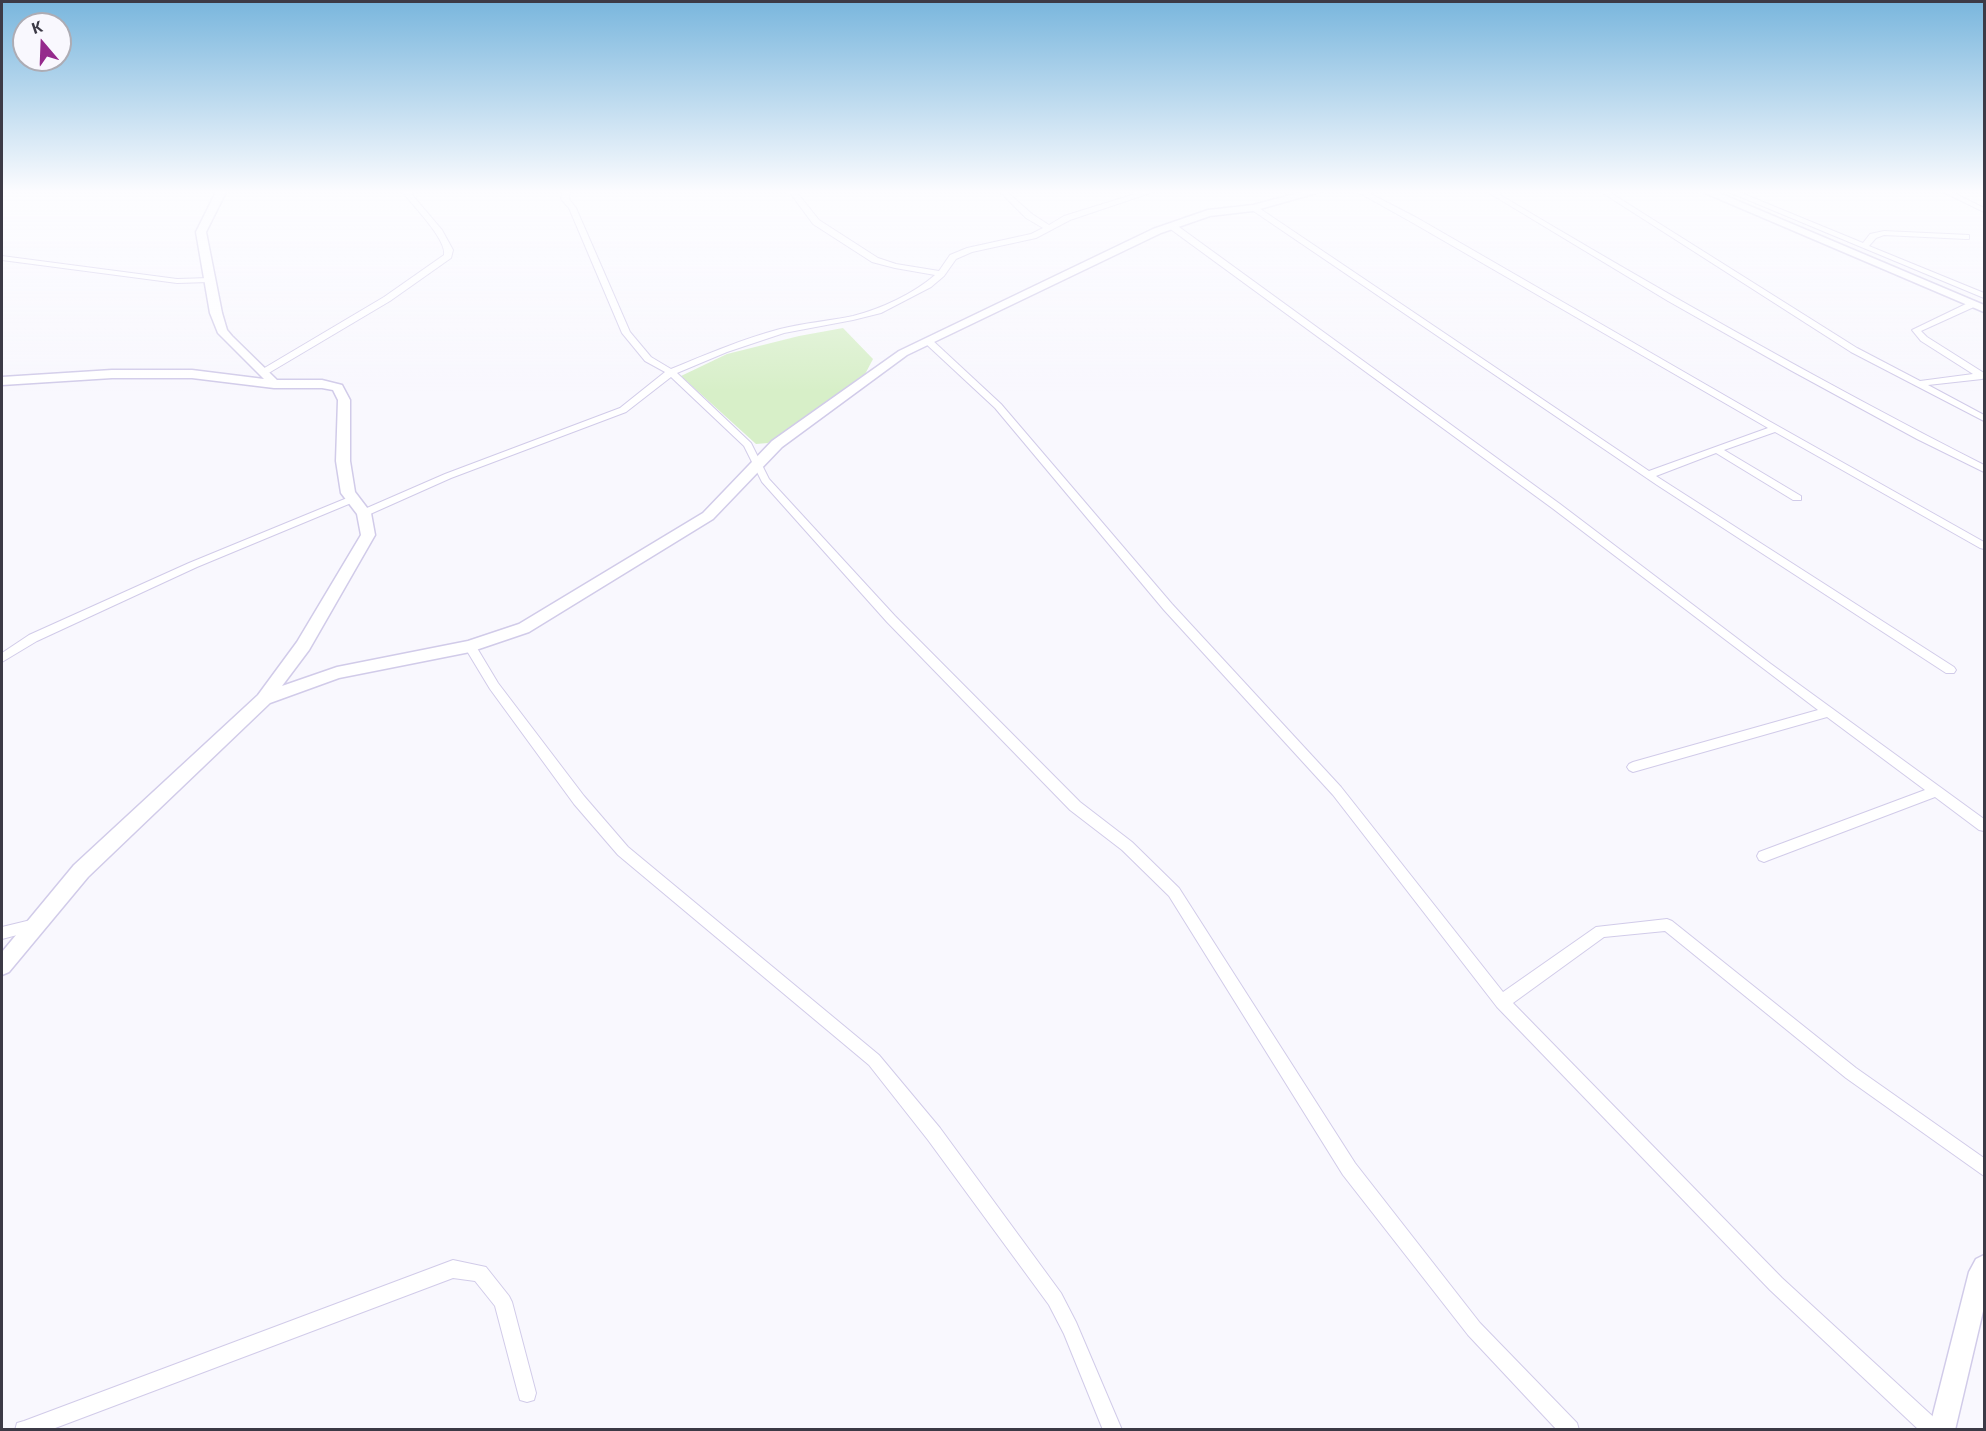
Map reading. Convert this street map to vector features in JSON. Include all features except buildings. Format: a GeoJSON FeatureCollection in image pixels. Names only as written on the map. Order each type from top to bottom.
{"type":"FeatureCollection","features":[{"type":"Feature","properties":{"kind":"street"},"geometry":{"type":"LineString","coordinates":[[204,257],[215,314],[222,330],[274,384]]}},
{"type":"Feature","properties":{"kind":"street"},"geometry":{"type":"LineString","coordinates":[[264,372],[387,299],[446,257]]}},
{"type":"Feature","properties":{"kind":"street"},"geometry":{"type":"LineString","coordinates":[[593,257],[626,333],[648,359],[671,372],[748,445],[765,480],[891,619],[1075,806],[1127,846],[1174,892],[1349,1169],[1474,1329],[1570,1430]]}},
{"type":"Feature","properties":{"kind":"street"},"geometry":{"type":"LineString","coordinates":[[870,257],[896,266],[941,274]]}},
{"type":"Feature","properties":{"kind":"street"},"geometry":{"type":"LineString","coordinates":[[364,513],[448,476],[623,410],[671,372],[724,350],[782,331],[878,311],[927,285],[941,274],[954,257]]}},
{"type":"Feature","properties":{"kind":"street"},"geometry":{"type":"LineString","coordinates":[[264,699],[337,673],[470,646],[524,628],[708,516],[777,444],[903,353],[1102,257]]}},
{"type":"Feature","properties":{"kind":"street"},"geometry":{"type":"LineString","coordinates":[[1214,257],[1556,506],[1828,712],[1984,826]]}},
{"type":"Feature","properties":{"kind":"street"},"geometry":{"type":"LineString","coordinates":[[1325,257],[1649,475],[1950,670]]}},
{"type":"Feature","properties":{"kind":"street"},"geometry":{"type":"LineString","coordinates":[[1478,257],[1984,546]]}},
{"type":"Feature","properties":{"kind":"street"},"geometry":{"type":"LineString","coordinates":[[1599,257],[1685,308],[1882,418],[1984,469]]}},
{"type":"Feature","properties":{"kind":"street"},"geometry":{"type":"LineString","coordinates":[[1707,257],[1854,350],[1984,418]]}},
{"type":"Feature","properties":{"kind":"street"},"geometry":{"type":"LineString","coordinates":[[1862,257],[1984,309]]}},
{"type":"Feature","properties":{"kind":"street"},"geometry":{"type":"LineString","coordinates":[[1885,257],[1984,298]]}},
{"type":"Feature","properties":{"kind":"street"},"geometry":{"type":"LineString","coordinates":[[2,258],[177,281],[210,280]]}},
{"type":"Feature","properties":{"kind":"street"},"geometry":{"type":"LineString","coordinates":[[1973,304],[1916,330],[1924,339],[1983,375]]}},
{"type":"Feature","properties":{"kind":"street"},"geometry":{"type":"LineString","coordinates":[[928,341],[998,406],[1168,607],[1336,790],[1502,1002],[1776,1284],[1933,1430]]}},
{"type":"Feature","properties":{"kind":"street"},"geometry":{"type":"LineString","coordinates":[[2,381],[112,374],[192,374],[274,384],[322,384],[338,388],[344,400],[343,461],[348,493],[364,513],[368,535],[303,646],[264,699],[81,871],[2,966]]}},
{"type":"Feature","properties":{"kind":"street"},"geometry":{"type":"LineString","coordinates":[[1916,384],[1983,375]]}},
{"type":"Feature","properties":{"kind":"street"},"geometry":{"type":"LineString","coordinates":[[1649,475],[1776,428]]}},
{"type":"Feature","properties":{"kind":"street"},"geometry":{"type":"LineString","coordinates":[[1717,450],[1797,498]]}},
{"type":"Feature","properties":{"kind":"street"},"geometry":{"type":"LineString","coordinates":[[2,658],[33,638],[183,570],[352,498]]}},
{"type":"Feature","properties":{"kind":"street"},"geometry":{"type":"LineString","coordinates":[[470,646],[494,686],[579,800],[623,851],[874,1060],[934,1134],[1055,1299],[1070,1328],[1113,1430]]}},
{"type":"Feature","properties":{"kind":"street"},"geometry":{"type":"LineString","coordinates":[[1633,766],[1828,712]]}},
{"type":"Feature","properties":{"kind":"street"},"geometry":{"type":"LineString","coordinates":[[1764,856],[1936,791]]}},
{"type":"Feature","properties":{"kind":"street"},"geometry":{"type":"LineString","coordinates":[[2,933],[37,924]]}},
{"type":"Feature","properties":{"kind":"street"},"geometry":{"type":"LineString","coordinates":[[1502,1002],[1601,931],[1667,925],[1851,1073],[1984,1168]]}},
{"type":"Feature","properties":{"kind":"street"},"geometry":{"type":"LineString","coordinates":[[1942,1430],[1984,1267]]}},
{"type":"Feature","properties":{"kind":"street"},"geometry":{"type":"LineString","coordinates":[[24,1430],[453,1269],[480,1273],[502,1302],[527,1393]]}},
{"type":"Feature","properties":{"kind":"green space"},"geometry":{"type":"Polygon","coordinates":[[[843,328],[873,359],[863,378],[768,443],[756,444],[681,376],[727,354],[799,336],[843,328]]]}}]}
